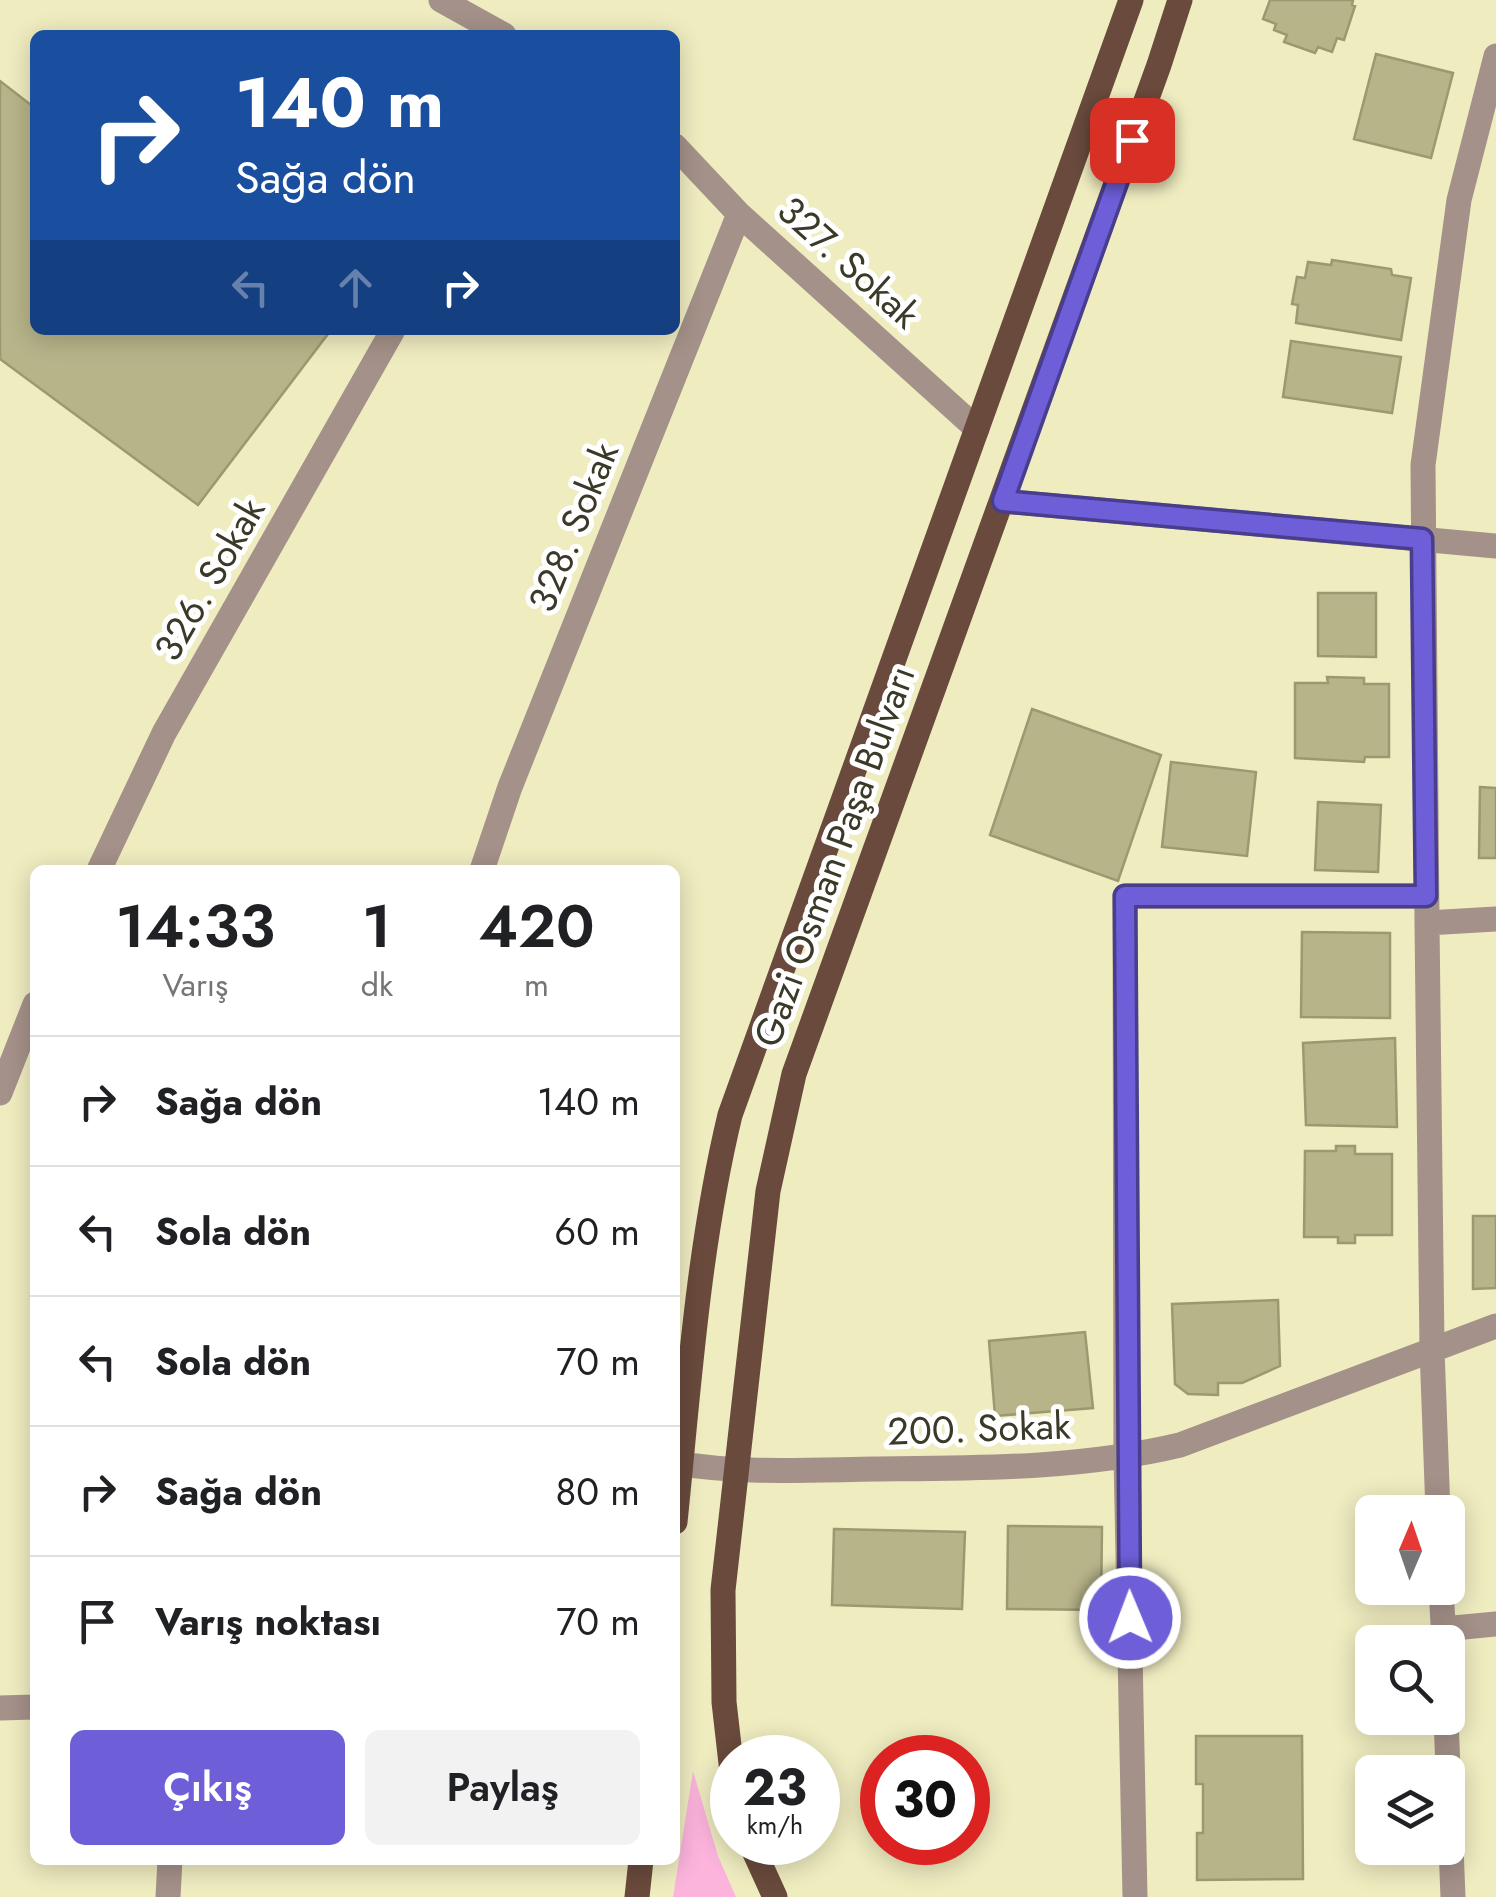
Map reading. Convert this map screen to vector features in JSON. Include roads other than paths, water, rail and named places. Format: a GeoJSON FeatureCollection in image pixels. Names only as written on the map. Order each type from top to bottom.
{"type":"FeatureCollection","features":[{"type":"Feature","properties":{"kind":"main road","name":"Gazi Osman Paşa Bulvarı"},"geometry":{"type":"LineString","coordinates":[[680,1448],[714,1180],[730,1115],[1131,0]]}},
{"type":"Feature","properties":{"kind":"main road","name":"Gazi Osman Paşa Bulvarı"},"geometry":{"type":"LineString","coordinates":[[728,1735],[723,1590],[753,1300],[768,1191],[794,1074],[1160,65],[1180,0]]}},
{"type":"Feature","properties":{"kind":"main road"},"geometry":{"type":"LineString","coordinates":[[638,1897],[641,1865]]}},
{"type":"Feature","properties":{"kind":"main road"},"geometry":{"type":"LineString","coordinates":[[760,1865],[775,1897]]}},
{"type":"Feature","properties":{"kind":"street"},"geometry":{"type":"LineString","coordinates":[[440,0],[495,30]]}},
{"type":"Feature","properties":{"kind":"street"},"geometry":{"type":"LineString","coordinates":[[1437,1495],[1426,896],[1424,465],[1459,200],[1496,56]]}},
{"type":"Feature","properties":{"kind":"street","name":"327. Sokak"},"geometry":{"type":"LineString","coordinates":[[680,151],[739,214],[977,429]]}},
{"type":"Feature","properties":{"kind":"street","name":"328. Sokak"},"geometry":{"type":"LineString","coordinates":[[484,865],[510,787],[739,214]]}},
{"type":"Feature","properties":{"kind":"street","name":"326. Sokak"},"geometry":{"type":"LineString","coordinates":[[101,865],[164,734],[390,335]]}},
{"type":"Feature","properties":{"kind":"street"},"geometry":{"type":"LineString","coordinates":[[1003,501],[1496,546]]}},
{"type":"Feature","properties":{"kind":"street"},"geometry":{"type":"LineString","coordinates":[[1135,1897],[1126,1458],[1125,896],[1426,896]]}},
{"type":"Feature","properties":{"kind":"street"},"geometry":{"type":"LineString","coordinates":[[1427,922],[1496,919]]}},
{"type":"Feature","properties":{"kind":"street"},"geometry":{"type":"LineString","coordinates":[[0,1093],[30,1017]]}},
{"type":"Feature","properties":{"kind":"street","name":"200. Sokak"},"geometry":{"type":"LineString","coordinates":[[680,1464],[737,1471],[1051,1466],[1126,1458],[1180,1446],[1496,1326]]}},
{"type":"Feature","properties":{"kind":"street"},"geometry":{"type":"LineString","coordinates":[[1465,1631],[1496,1624]]}},
{"type":"Feature","properties":{"kind":"street"},"geometry":{"type":"LineString","coordinates":[[0,1708],[30,1707]]}},
{"type":"Feature","properties":{"kind":"street"},"geometry":{"type":"LineString","coordinates":[[1447,1735],[1453,1897]]}},
{"type":"Feature","properties":{"kind":"street"},"geometry":{"type":"LineString","coordinates":[[168,1897],[170,1865]]}}]}
